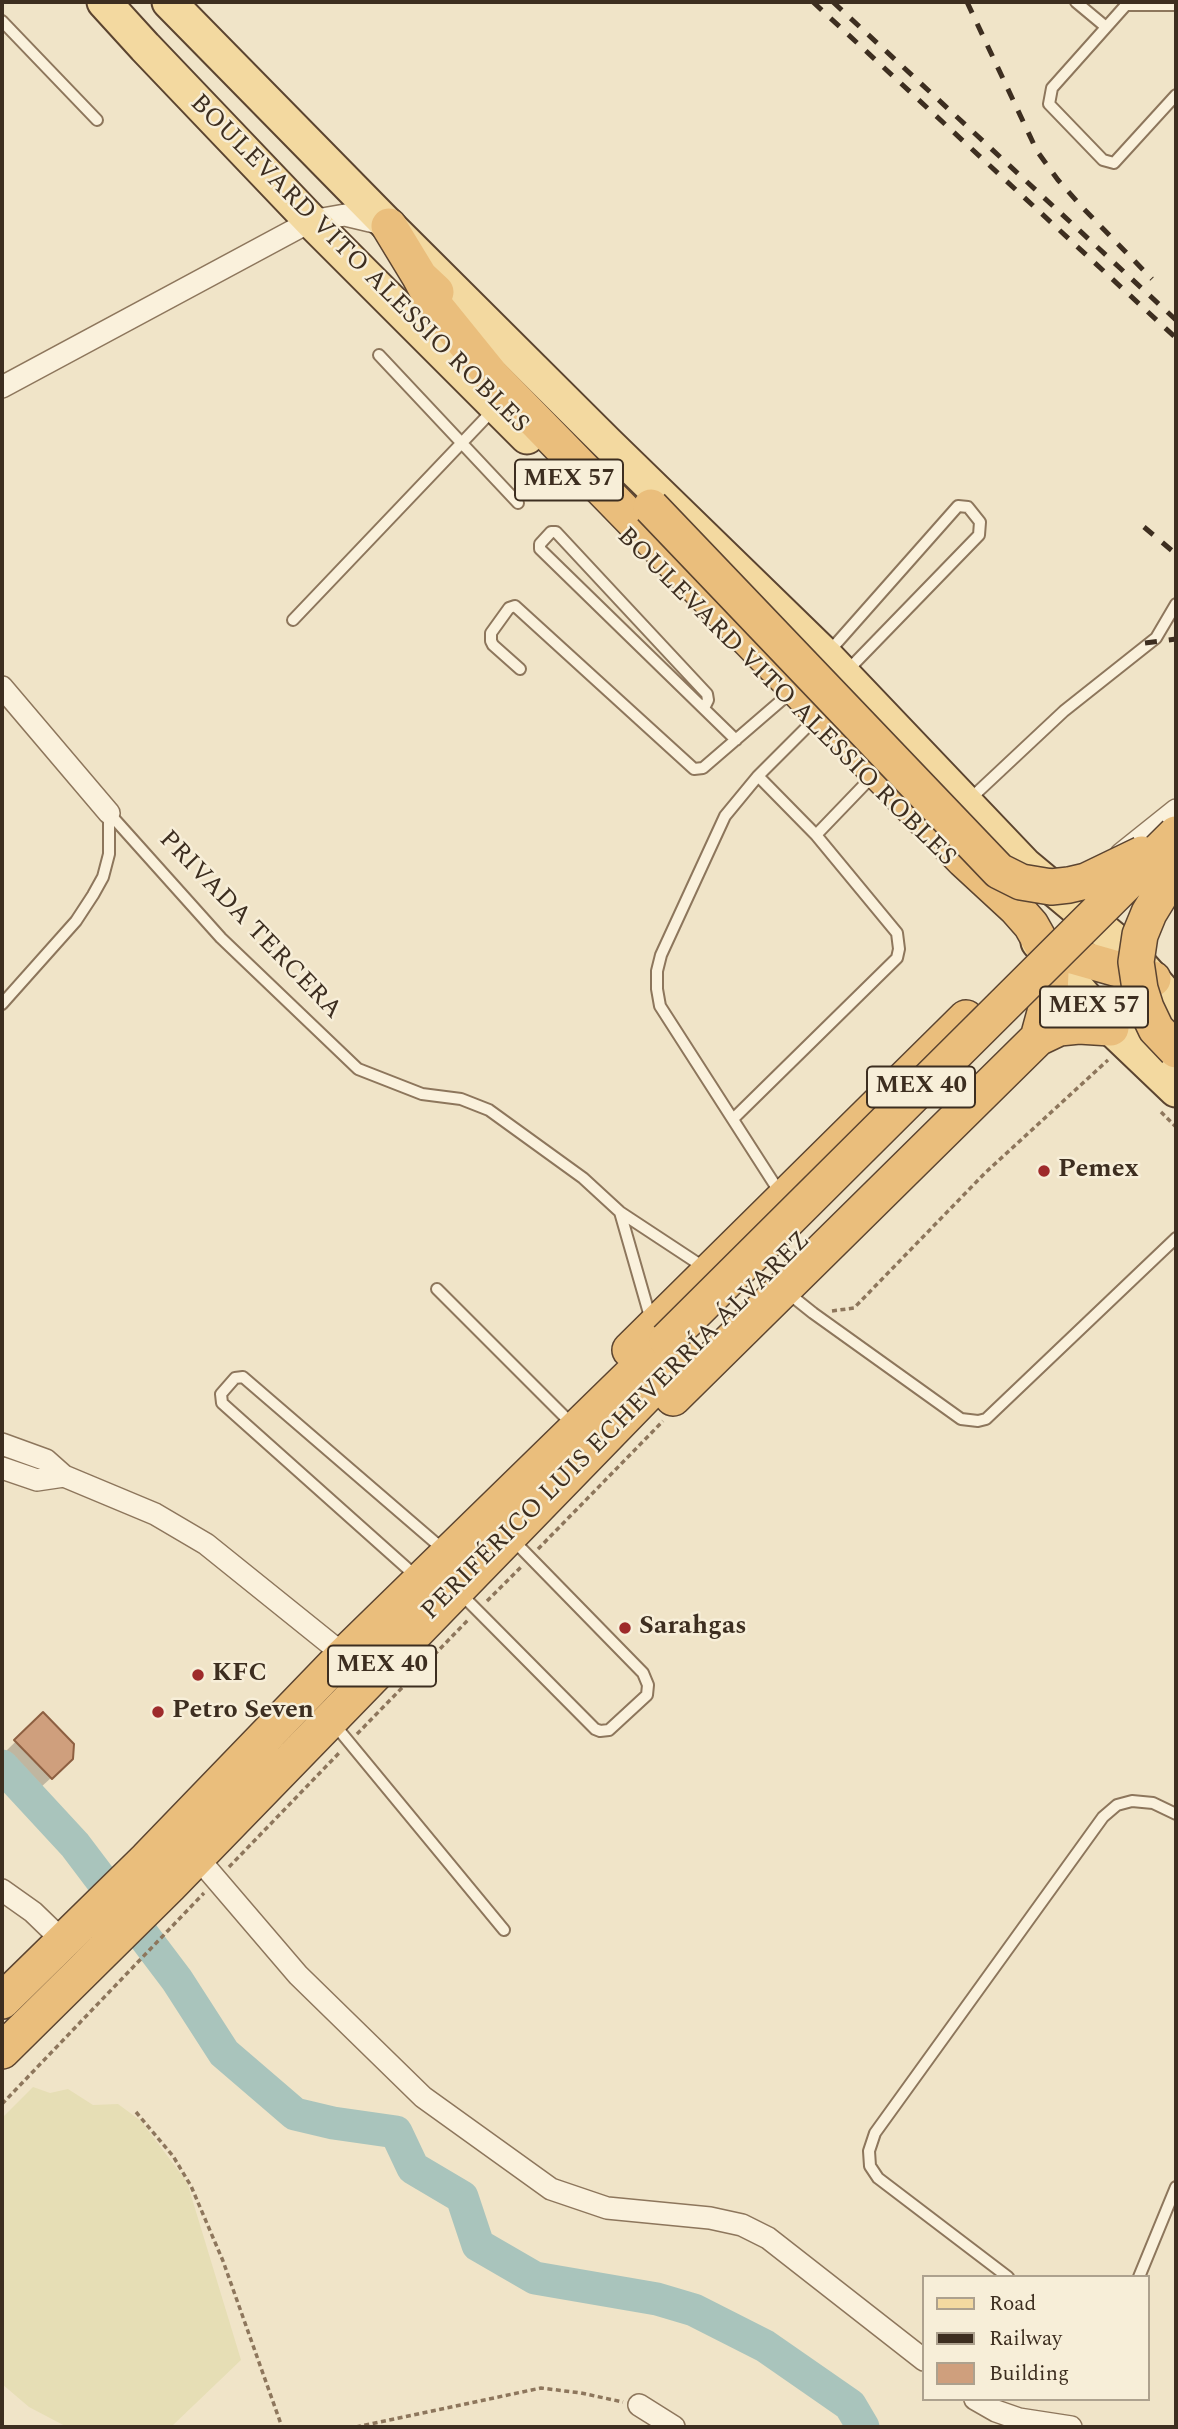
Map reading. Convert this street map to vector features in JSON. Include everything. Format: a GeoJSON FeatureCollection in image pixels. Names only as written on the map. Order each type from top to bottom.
{"type":"FeatureCollection","features":[{"type":"Feature","properties":{"kind":"highway"},"geometry":{"type":"LineString","coordinates":[[389,226],[436,307],[491,375],[964,860],[1017,908],[1031,925],[1044,948],[1051,971],[1050,994],[1038,1038]]}},
{"type":"Feature","properties":{"kind":"highway"},"geometry":{"type":"LineString","coordinates":[[421,277],[651,507],[999,871],[1021,882],[1051,887],[1069,885],[1086,881],[1175,844]]}},
{"type":"Feature","properties":{"kind":"highway"},"geometry":{"type":"LineString","coordinates":[[1147,1061],[1156,1029],[1140,989],[1136,962],[1140,935],[1175,844]]}},
{"type":"Feature","properties":{"kind":"highway","name":"PERIFÉRICO LUIS ECHEVERRÍA ÁLVAREZ"},"geometry":{"type":"LineString","coordinates":[[2,2001],[147,1859],[344,1655],[532,1475],[1175,844]]}},
{"type":"Feature","properties":{"kind":"highway"},"geometry":{"type":"LineString","coordinates":[[1044,948],[1168,1000]]}},
{"type":"Feature","properties":{"kind":"highway"},"geometry":{"type":"LineString","coordinates":[[532,1475],[551,1435],[564,1416],[668,1341],[710,1271],[983,1001],[1044,948]]}},
{"type":"Feature","properties":{"kind":"highway"},"geometry":{"type":"LineString","coordinates":[[983,1001],[998,999],[1013,1003],[1026,1011],[1035,1023],[1038,1038]]}},
{"type":"Feature","properties":{"kind":"highway"},"geometry":{"type":"LineString","coordinates":[[595,1448],[622,1438],[643,1425],[1038,1038],[1059,1028],[1111,1028]]}},
{"type":"Feature","properties":{"kind":"highway","name":"PERIFÉRICO LUIS ECHEVERRÍA ÁLVAREZ"},"geometry":{"type":"LineString","coordinates":[[2,2051],[170,1885],[206,1869],[520,1546],[595,1448],[668,1341]]}},
{"type":"Feature","properties":{"kind":"main road","name":"BOULEVARD VITO ALESSIO ROBLES"},"geometry":{"type":"LineString","coordinates":[[104,2],[311,221],[497,406],[914,833],[1044,948],[1111,1028],[1147,1061],[1166,1099]]}},
{"type":"Feature","properties":{"kind":"main road","name":"BOULEVARD VITO ALESSIO ROBLES"},"geometry":{"type":"LineString","coordinates":[[179,8],[389,226],[834,664],[1025,865],[1128,951],[1168,1000]]}},
{"type":"Feature","properties":{"kind":"main road"},"geometry":{"type":"LineString","coordinates":[[1147,1061],[1152,1044],[1158,1036],[1168,1000],[1157,973],[1154,956],[1157,936],[1170,910]]}},
{"type":"Feature","properties":{"kind":"main road"},"geometry":{"type":"LineString","coordinates":[[1044,948],[1128,951]]}},
{"type":"Feature","properties":{"kind":"street"},"geometry":{"type":"LineString","coordinates":[[2,387],[311,221],[345,215],[389,226]]}},
{"type":"Feature","properties":{"kind":"street"},"geometry":{"type":"LineString","coordinates":[[2,687],[109,813]]}},
{"type":"Feature","properties":{"kind":"street"},"geometry":{"type":"LineString","coordinates":[[1025,865],[1058,876],[1072,876],[1175,844]]}},
{"type":"Feature","properties":{"kind":"street"},"geometry":{"type":"LineString","coordinates":[[1104,867],[1101,879],[1105,893],[1112,905],[1126,916],[1150,921],[1170,910]]}},
{"type":"Feature","properties":{"kind":"street"},"geometry":{"type":"LineString","coordinates":[[1128,951],[1142,941],[1170,910]]}},
{"type":"Feature","properties":{"kind":"street"},"geometry":{"type":"LineString","coordinates":[[2,1444],[46,1460],[64,1476],[155,1514],[206,1544],[344,1655]]}},
{"type":"Feature","properties":{"kind":"street"},"geometry":{"type":"LineString","coordinates":[[2,1468],[37,1480],[64,1476]]}},
{"type":"Feature","properties":{"kind":"street"},"geometry":{"type":"LineString","coordinates":[[206,1869],[298,1975],[423,2097],[551,2189],[607,2208],[710,2218],[742,2225],[768,2238],[922,2358]]}},
{"type":"Feature","properties":{"kind":"street"},"geometry":{"type":"LineString","coordinates":[[2,1890],[33,1912],[72,1930]]}},
{"type":"Feature","properties":{"kind":"street"},"geometry":{"type":"LineString","coordinates":[[978,2401],[1019,2419],[1071,2427]]}},
{"type":"Feature","properties":{"kind":"street"},"geometry":{"type":"LineString","coordinates":[[639,2405],[674,2427]]}},
{"type":"Feature","properties":{"kind":"lane"},"geometry":{"type":"LineString","coordinates":[[1076,2],[1106,27]]}},
{"type":"Feature","properties":{"kind":"lane"},"geometry":{"type":"LineString","coordinates":[[1176,5],[1126,5],[1052,88],[1049,104],[1103,160],[1114,163],[1176,95]]}},
{"type":"Feature","properties":{"kind":"lane"},"geometry":{"type":"LineString","coordinates":[[2,22],[97,120]]}},
{"type":"Feature","properties":{"kind":"lane"},"geometry":{"type":"LineString","coordinates":[[379,355],[519,503]]}},
{"type":"Feature","properties":{"kind":"lane"},"geometry":{"type":"LineString","coordinates":[[292,620],[497,406]]}},
{"type":"Feature","properties":{"kind":"lane"},"geometry":{"type":"LineString","coordinates":[[958,506],[968,507],[980,522],[979,536],[834,664],[958,506]]}},
{"type":"Feature","properties":{"kind":"lane"},"geometry":{"type":"LineString","coordinates":[[704,708],[709,700],[707,694],[556,532],[551,532],[540,544],[540,549],[736,740]]}},
{"type":"Feature","properties":{"kind":"lane"},"geometry":{"type":"LineString","coordinates":[[967,802],[1064,711],[1156,638],[1176,604]]}},
{"type":"Feature","properties":{"kind":"lane"},"geometry":{"type":"LineString","coordinates":[[520,669],[491,642],[491,633],[509,608],[515,606],[690,767],[703,768],[783,699]]}},
{"type":"Feature","properties":{"kind":"lane"},"geometry":{"type":"LineString","coordinates":[[783,1198],[660,1006],[657,971],[716,832],[734,803],[809,725]]}},
{"type":"Feature","properties":{"kind":"lane"},"geometry":{"type":"LineString","coordinates":[[733,1119],[897,958],[899,940],[897,933],[816,835],[758,776]]}},
{"type":"Feature","properties":{"kind":"lane"},"geometry":{"type":"LineString","coordinates":[[816,835],[866,783]]}},
{"type":"Feature","properties":{"kind":"lane"},"geometry":{"type":"LineString","coordinates":[[2,1004],[76,921],[93,895],[103,877],[109,854],[109,813]]}},
{"type":"Feature","properties":{"kind":"lane","name":"PRIVADA TERCERA"},"geometry":{"type":"LineString","coordinates":[[109,813],[221,938],[358,1069],[422,1094],[461,1099],[489,1110],[583,1178],[620,1212]]}},
{"type":"Feature","properties":{"kind":"lane"},"geometry":{"type":"LineString","coordinates":[[620,1212],[668,1341]]}},
{"type":"Feature","properties":{"kind":"lane"},"geometry":{"type":"LineString","coordinates":[[620,1212],[710,1271]]}},
{"type":"Feature","properties":{"kind":"lane"},"geometry":{"type":"LineString","coordinates":[[783,1289],[961,1419],[978,1421],[986,1419],[1176,1238]]}},
{"type":"Feature","properties":{"kind":"lane"},"geometry":{"type":"LineString","coordinates":[[437,1289],[564,1416]]}},
{"type":"Feature","properties":{"kind":"lane"},"geometry":{"type":"LineString","coordinates":[[422,1582],[222,1403],[221,1394],[235,1378],[243,1377],[449,1555]]}},
{"type":"Feature","properties":{"kind":"lane"},"geometry":{"type":"LineString","coordinates":[[467,1601],[594,1729],[608,1730],[647,1695],[649,1685],[643,1674],[520,1546]]}},
{"type":"Feature","properties":{"kind":"lane"},"geometry":{"type":"LineString","coordinates":[[339,1731],[504,1930]]}},
{"type":"Feature","properties":{"kind":"lane"},"geometry":{"type":"LineString","coordinates":[[1005,2275],[878,2178],[870,2166],[869,2151],[875,2133],[1103,1817],[1117,1805],[1132,1801],[1153,1803],[1176,1814]]}},
{"type":"Feature","properties":{"kind":"lane"},"geometry":{"type":"LineString","coordinates":[[1140,2275],[1176,2187]]}},
{"type":"Feature","properties":{"kind":"path"},"geometry":{"type":"LineString","coordinates":[[813,1313],[854,1308],[985,1174],[1108,1059],[1147,1061]]}},
{"type":"Feature","properties":{"kind":"path"},"geometry":{"type":"LineString","coordinates":[[1166,1099],[1176,1127]]}},
{"type":"Feature","properties":{"kind":"path"},"geometry":{"type":"LineString","coordinates":[[2,2104],[166,1931],[206,1869],[339,1731],[520,1546],[665,1419]]}},
{"type":"Feature","properties":{"kind":"path"},"geometry":{"type":"LineString","coordinates":[[136,2112],[173,2156],[191,2186],[223,2261],[282,2427]]}},
{"type":"Feature","properties":{"kind":"path"},"geometry":{"type":"LineString","coordinates":[[356,2427],[541,2388],[639,2405]]}},
{"type":"Feature","properties":{"kind":"shaded area"},"geometry":{"type":"Polygon","coordinates":[[[33,2087],[50,2093],[68,2089],[93,2105],[118,2104],[141,2121],[187,2182],[241,2360],[171,2427],[67,2427],[29,2407],[2,2384],[2,2118],[33,2087]]]}},
{"type":"Feature","properties":{"kind":"building"},"geometry":{"type":"Polygon","coordinates":[[[43,1712],[74,1744],[73,1759],[52,1779],[14,1740],[43,1712]]]}},
{"type":"Feature","properties":{"kind":"waterway"},"geometry":{"type":"LineString","coordinates":[[2,1766],[75,1845],[177,1980],[224,2053],[295,2114],[333,2123],[396,2132],[413,2168],[462,2197],[478,2245],[535,2278],[657,2299],[694,2310],[765,2346],[850,2405],[863,2427]]}},
{"type":"Feature","properties":{"kind":"railway"},"geometry":{"type":"LineString","coordinates":[[813,2],[1176,338]]}},
{"type":"Feature","properties":{"kind":"railway"},"geometry":{"type":"LineString","coordinates":[[833,2],[1176,320]]}},
{"type":"Feature","properties":{"kind":"railway"},"geometry":{"type":"LineString","coordinates":[[967,2],[1037,151],[1082,207],[1152,279]]}},
{"type":"Feature","properties":{"kind":"railway"},"geometry":{"type":"LineString","coordinates":[[1144,527],[1176,554]]}},
{"type":"Feature","properties":{"kind":"railway"},"geometry":{"type":"LineString","coordinates":[[1145,643],[1176,639]]}},
{"type":"Feature","properties":{"kind":"place","name":"Pemex"},"geometry":{"type":"Point","coordinates":[1044,1171]}},
{"type":"Feature","properties":{"kind":"place","name":"Sarahgas"},"geometry":{"type":"Point","coordinates":[625,1628]}},
{"type":"Feature","properties":{"kind":"place","name":"KFC"},"geometry":{"type":"Point","coordinates":[198,1675]}},
{"type":"Feature","properties":{"kind":"place","name":"Petro Seven"},"geometry":{"type":"Point","coordinates":[158,1712]}}]}
